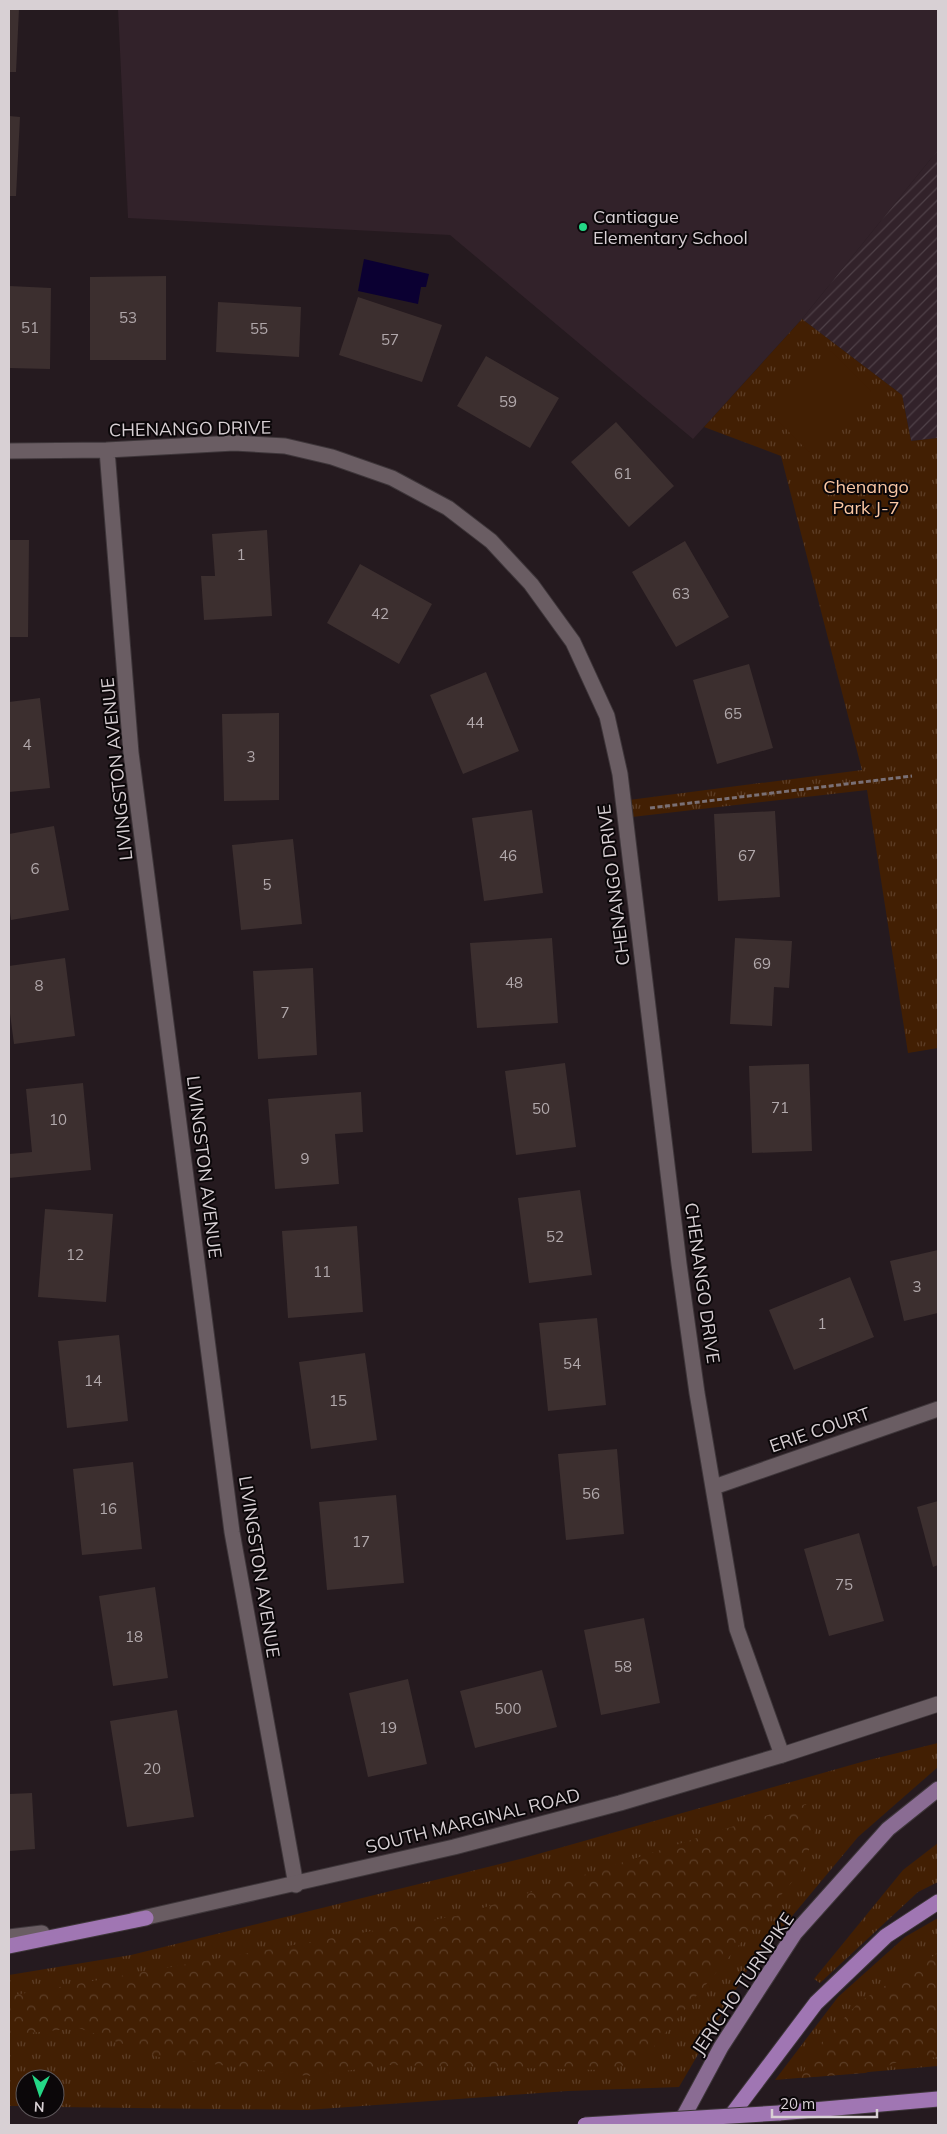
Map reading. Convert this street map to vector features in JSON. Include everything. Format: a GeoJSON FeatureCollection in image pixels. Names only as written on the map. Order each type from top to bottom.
{"type":"FeatureCollection","features":[{"type":"Feature","properties":{"kind":"highway"},"geometry":{"type":"LineString","coordinates":[[724,2125],[816,2003],[850,1968],[886,1936],[938,1902]]}},
{"type":"Feature","properties":{"kind":"highway"},"geometry":{"type":"LineString","coordinates":[[9,1946],[146,1918]]}},
{"type":"Feature","properties":{"kind":"highway"},"geometry":{"type":"LineString","coordinates":[[583,2125],[779,2113],[938,2098]]}},
{"type":"Feature","properties":{"kind":"main road","name":"JERICHO TURNPIKE"},"geometry":{"type":"LineString","coordinates":[[679,2125],[721,2047],[795,1933],[888,1829],[938,1789]]}},
{"type":"Feature","properties":{"kind":"street","name":"CHENANGO DRIVE"},"geometry":{"type":"LineString","coordinates":[[9,451],[107,450],[234,444],[285,446],[332,457],[392,478],[448,508],[490,541],[531,584],[573,642],[607,716],[620,774],[679,1264],[697,1393],[737,1628],[782,1755]]}},
{"type":"Feature","properties":{"kind":"street","name":"LIVINGSTON AVENUE"},"geometry":{"type":"LineString","coordinates":[[107,450],[131,753],[230,1512],[296,1884]]}},
{"type":"Feature","properties":{"kind":"street","name":"ERIE COURT"},"geometry":{"type":"LineString","coordinates":[[714,1487],[938,1409]]}},
{"type":"Feature","properties":{"kind":"street","name":"SOUTH MARGINAL ROAD"},"geometry":{"type":"LineString","coordinates":[[9,1937],[146,1918],[454,1847],[620,1803],[782,1755],[938,1704]]}},
{"type":"Feature","properties":{"kind":"path"},"geometry":{"type":"LineString","coordinates":[[624,811],[912,776]]}},
{"type":"Feature","properties":{"kind":"shaded area","name":"Cantiague Elementary School"},"geometry":{"type":"Polygon","coordinates":[[[118,9],[938,9],[938,150],[802,319],[693,439],[450,235],[128,218],[118,9]]]}},
{"type":"Feature","properties":{"kind":"shaded area"},"geometry":{"type":"Polygon","coordinates":[[[938,150],[938,438],[911,441],[902,395],[802,319],[938,150]]]}},
{"type":"Feature","properties":{"kind":"shaded area"},"geometry":{"type":"Polygon","coordinates":[[[364,259],[429,274],[426,287],[421,287],[418,304],[358,291],[364,259]]]}},
{"type":"Feature","properties":{"kind":"green space","name":"Chenango Park J-7"},"geometry":{"type":"Polygon","coordinates":[[[802,319],[902,395],[911,441],[938,438],[938,1048],[908,1053],[867,790],[632,817],[629,800],[862,770],[781,456],[704,427],[802,319]]]}},
{"type":"Feature","properties":{"kind":"green space"},"geometry":{"type":"Polygon","coordinates":[[[831,351],[871,391],[809,452],[769,412],[831,351]]]}},
{"type":"Feature","properties":{"kind":"green space"},"geometry":{"type":"Polygon","coordinates":[[[938,1743],[938,1767],[858,1837],[748,1969],[679,2087],[568,2091],[307,2110],[65,2107],[65,2069],[15,2069],[15,2106],[9,2106],[9,1975],[131,1955],[524,1858],[865,1761],[938,1743]]]}},
{"type":"Feature","properties":{"kind":"green space"},"geometry":{"type":"Polygon","coordinates":[[[806,1804],[816,1830],[802,1870],[641,2062],[600,2070],[389,2065],[308,2076],[158,2057],[79,2028],[9,2035],[9,1996],[461,1915],[806,1804]]]}},
{"type":"Feature","properties":{"kind":"green space"},"geometry":{"type":"Polygon","coordinates":[[[938,1843],[938,1882],[918,1892],[820,1983],[814,1979],[903,1870],[938,1843]]]}},
{"type":"Feature","properties":{"kind":"green space"},"geometry":{"type":"Polygon","coordinates":[[[938,1918],[938,2066],[775,2080],[838,1997],[905,1937],[938,1918]]]}},
{"type":"Feature","properties":{"kind":"green space"},"geometry":{"type":"Polygon","coordinates":[[[938,1953],[938,2057],[901,2061],[865,2073],[801,2078],[812,2053],[859,2002],[938,1953]]]}},
{"type":"Feature","properties":{"kind":"building"},"geometry":{"type":"Polygon","coordinates":[[[9,9],[19,9],[16,72],[9,72],[9,9]]]}},
{"type":"Feature","properties":{"kind":"building"},"geometry":{"type":"Polygon","coordinates":[[[9,116],[20,117],[16,196],[9,196],[9,116]]]}},
{"type":"Feature","properties":{"kind":"building"},"geometry":{"type":"Polygon","coordinates":[[[166,276],[166,360],[90,360],[90,277],[166,276]]]}},
{"type":"Feature","properties":{"kind":"building"},"geometry":{"type":"Polygon","coordinates":[[[9,286],[51,288],[50,369],[9,368],[9,286]]]}},
{"type":"Feature","properties":{"kind":"building"},"geometry":{"type":"Polygon","coordinates":[[[358,297],[442,325],[422,382],[339,355],[358,297]]]}},
{"type":"Feature","properties":{"kind":"building"},"geometry":{"type":"Polygon","coordinates":[[[218,302],[301,307],[299,357],[216,352],[218,302]]]}},
{"type":"Feature","properties":{"kind":"building"},"geometry":{"type":"Polygon","coordinates":[[[486,356],[559,398],[530,448],[457,406],[486,356]]]}},
{"type":"Feature","properties":{"kind":"building"},"geometry":{"type":"Polygon","coordinates":[[[616,422],[674,486],[629,527],[571,462],[616,422]]]}},
{"type":"Feature","properties":{"kind":"building"},"geometry":{"type":"Polygon","coordinates":[[[267,530],[272,616],[204,620],[201,576],[215,576],[212,534],[267,530]]]}},
{"type":"Feature","properties":{"kind":"building"},"geometry":{"type":"Polygon","coordinates":[[[9,540],[29,540],[28,637],[9,637],[9,540]]]}},
{"type":"Feature","properties":{"kind":"building"},"geometry":{"type":"Polygon","coordinates":[[[685,541],[729,617],[676,647],[632,572],[685,541]]]}},
{"type":"Feature","properties":{"kind":"building"},"geometry":{"type":"Polygon","coordinates":[[[360,564],[432,604],[399,664],[327,623],[360,564]]]}},
{"type":"Feature","properties":{"kind":"building"},"geometry":{"type":"Polygon","coordinates":[[[749,664],[773,748],[717,764],[693,680],[749,664]]]}},
{"type":"Feature","properties":{"kind":"building"},"geometry":{"type":"Polygon","coordinates":[[[486,672],[519,751],[463,774],[430,695],[486,672]]]}},
{"type":"Feature","properties":{"kind":"building"},"geometry":{"type":"Polygon","coordinates":[[[40,698],[50,788],[9,792],[9,702],[40,698]]]}},
{"type":"Feature","properties":{"kind":"building"},"geometry":{"type":"Polygon","coordinates":[[[279,713],[279,800],[224,801],[222,714],[279,713]]]}},
{"type":"Feature","properties":{"kind":"building"},"geometry":{"type":"Polygon","coordinates":[[[532,810],[543,893],[484,901],[472,818],[532,810]]]}},
{"type":"Feature","properties":{"kind":"building"},"geometry":{"type":"Polygon","coordinates":[[[775,811],[780,897],[718,901],[714,814],[775,811]]]}},
{"type":"Feature","properties":{"kind":"building"},"geometry":{"type":"Polygon","coordinates":[[[54,826],[69,910],[11,920],[9,905],[9,834],[54,826]]]}},
{"type":"Feature","properties":{"kind":"building"},"geometry":{"type":"Polygon","coordinates":[[[293,839],[302,924],[241,930],[232,845],[293,839]]]}},
{"type":"Feature","properties":{"kind":"building"},"geometry":{"type":"Polygon","coordinates":[[[552,938],[558,1023],[477,1028],[470,943],[552,938]]]}},
{"type":"Feature","properties":{"kind":"building"},"geometry":{"type":"Polygon","coordinates":[[[735,938],[792,941],[789,988],[774,987],[772,1026],[730,1024],[735,938]]]}},
{"type":"Feature","properties":{"kind":"building"},"geometry":{"type":"Polygon","coordinates":[[[65,958],[75,1036],[14,1044],[9,1006],[9,966],[65,958]]]}},
{"type":"Feature","properties":{"kind":"building"},"geometry":{"type":"Polygon","coordinates":[[[313,968],[317,1055],[258,1059],[253,971],[313,968]]]}},
{"type":"Feature","properties":{"kind":"building"},"geometry":{"type":"Polygon","coordinates":[[[565,1063],[576,1147],[516,1155],[505,1071],[565,1063]]]}},
{"type":"Feature","properties":{"kind":"building"},"geometry":{"type":"Polygon","coordinates":[[[809,1064],[812,1151],[752,1153],[749,1066],[809,1064]]]}},
{"type":"Feature","properties":{"kind":"building"},"geometry":{"type":"Polygon","coordinates":[[[83,1083],[91,1170],[9,1178],[9,1154],[32,1152],[26,1089],[83,1083]]]}},
{"type":"Feature","properties":{"kind":"building"},"geometry":{"type":"Polygon","coordinates":[[[361,1092],[363,1132],[335,1134],[339,1184],[275,1189],[268,1099],[361,1092]]]}},
{"type":"Feature","properties":{"kind":"building"},"geometry":{"type":"Polygon","coordinates":[[[580,1190],[592,1275],[529,1283],[518,1198],[580,1190]]]}},
{"type":"Feature","properties":{"kind":"building"},"geometry":{"type":"Polygon","coordinates":[[[45,1209],[113,1214],[106,1302],[38,1297],[45,1209]]]}},
{"type":"Feature","properties":{"kind":"building"},"geometry":{"type":"Polygon","coordinates":[[[357,1226],[363,1312],[288,1318],[282,1231],[357,1226]]]}},
{"type":"Feature","properties":{"kind":"building"},"geometry":{"type":"Polygon","coordinates":[[[938,1250],[938,1313],[904,1321],[890,1261],[938,1250]]]}},
{"type":"Feature","properties":{"kind":"building"},"geometry":{"type":"Polygon","coordinates":[[[850,1277],[874,1337],[794,1370],[769,1310],[850,1277]]]}},
{"type":"Feature","properties":{"kind":"building"},"geometry":{"type":"Polygon","coordinates":[[[597,1318],[606,1405],[548,1411],[539,1323],[597,1318]]]}},
{"type":"Feature","properties":{"kind":"building"},"geometry":{"type":"Polygon","coordinates":[[[119,1335],[128,1421],[67,1428],[58,1341],[119,1335]]]}},
{"type":"Feature","properties":{"kind":"building"},"geometry":{"type":"Polygon","coordinates":[[[365,1353],[377,1440],[311,1449],[299,1362],[365,1353]]]}},
{"type":"Feature","properties":{"kind":"building"},"geometry":{"type":"Polygon","coordinates":[[[617,1449],[624,1534],[566,1540],[558,1454],[617,1449]]]}},
{"type":"Feature","properties":{"kind":"building"},"geometry":{"type":"Polygon","coordinates":[[[133,1462],[142,1549],[82,1555],[73,1469],[133,1462]]]}},
{"type":"Feature","properties":{"kind":"building"},"geometry":{"type":"Polygon","coordinates":[[[396,1495],[404,1583],[327,1590],[319,1502],[396,1495]]]}},
{"type":"Feature","properties":{"kind":"building"},"geometry":{"type":"Polygon","coordinates":[[[938,1501],[938,1565],[933,1567],[917,1507],[938,1501]]]}},
{"type":"Feature","properties":{"kind":"building"},"geometry":{"type":"Polygon","coordinates":[[[859,1533],[884,1621],[829,1636],[804,1549],[859,1533]]]}},
{"type":"Feature","properties":{"kind":"building"},"geometry":{"type":"Polygon","coordinates":[[[155,1587],[168,1678],[113,1686],[99,1596],[155,1587]]]}},
{"type":"Feature","properties":{"kind":"building"},"geometry":{"type":"Polygon","coordinates":[[[644,1618],[660,1703],[601,1715],[584,1630],[644,1618]]]}},
{"type":"Feature","properties":{"kind":"building"},"geometry":{"type":"Polygon","coordinates":[[[542,1670],[557,1727],[475,1748],[460,1691],[542,1670]]]}},
{"type":"Feature","properties":{"kind":"building"},"geometry":{"type":"Polygon","coordinates":[[[408,1679],[427,1764],[368,1777],[349,1693],[408,1679]]]}},
{"type":"Feature","properties":{"kind":"building"},"geometry":{"type":"Polygon","coordinates":[[[177,1710],[194,1817],[127,1827],[110,1721],[177,1710]]]}},
{"type":"Feature","properties":{"kind":"building"},"geometry":{"type":"Polygon","coordinates":[[[32,1793],[35,1849],[9,1851],[9,1794],[32,1793]]]}},
{"type":"Feature","properties":{"kind":"place","name":"Cantiague Elementary School"},"geometry":{"type":"Point","coordinates":[583,227]}}]}
